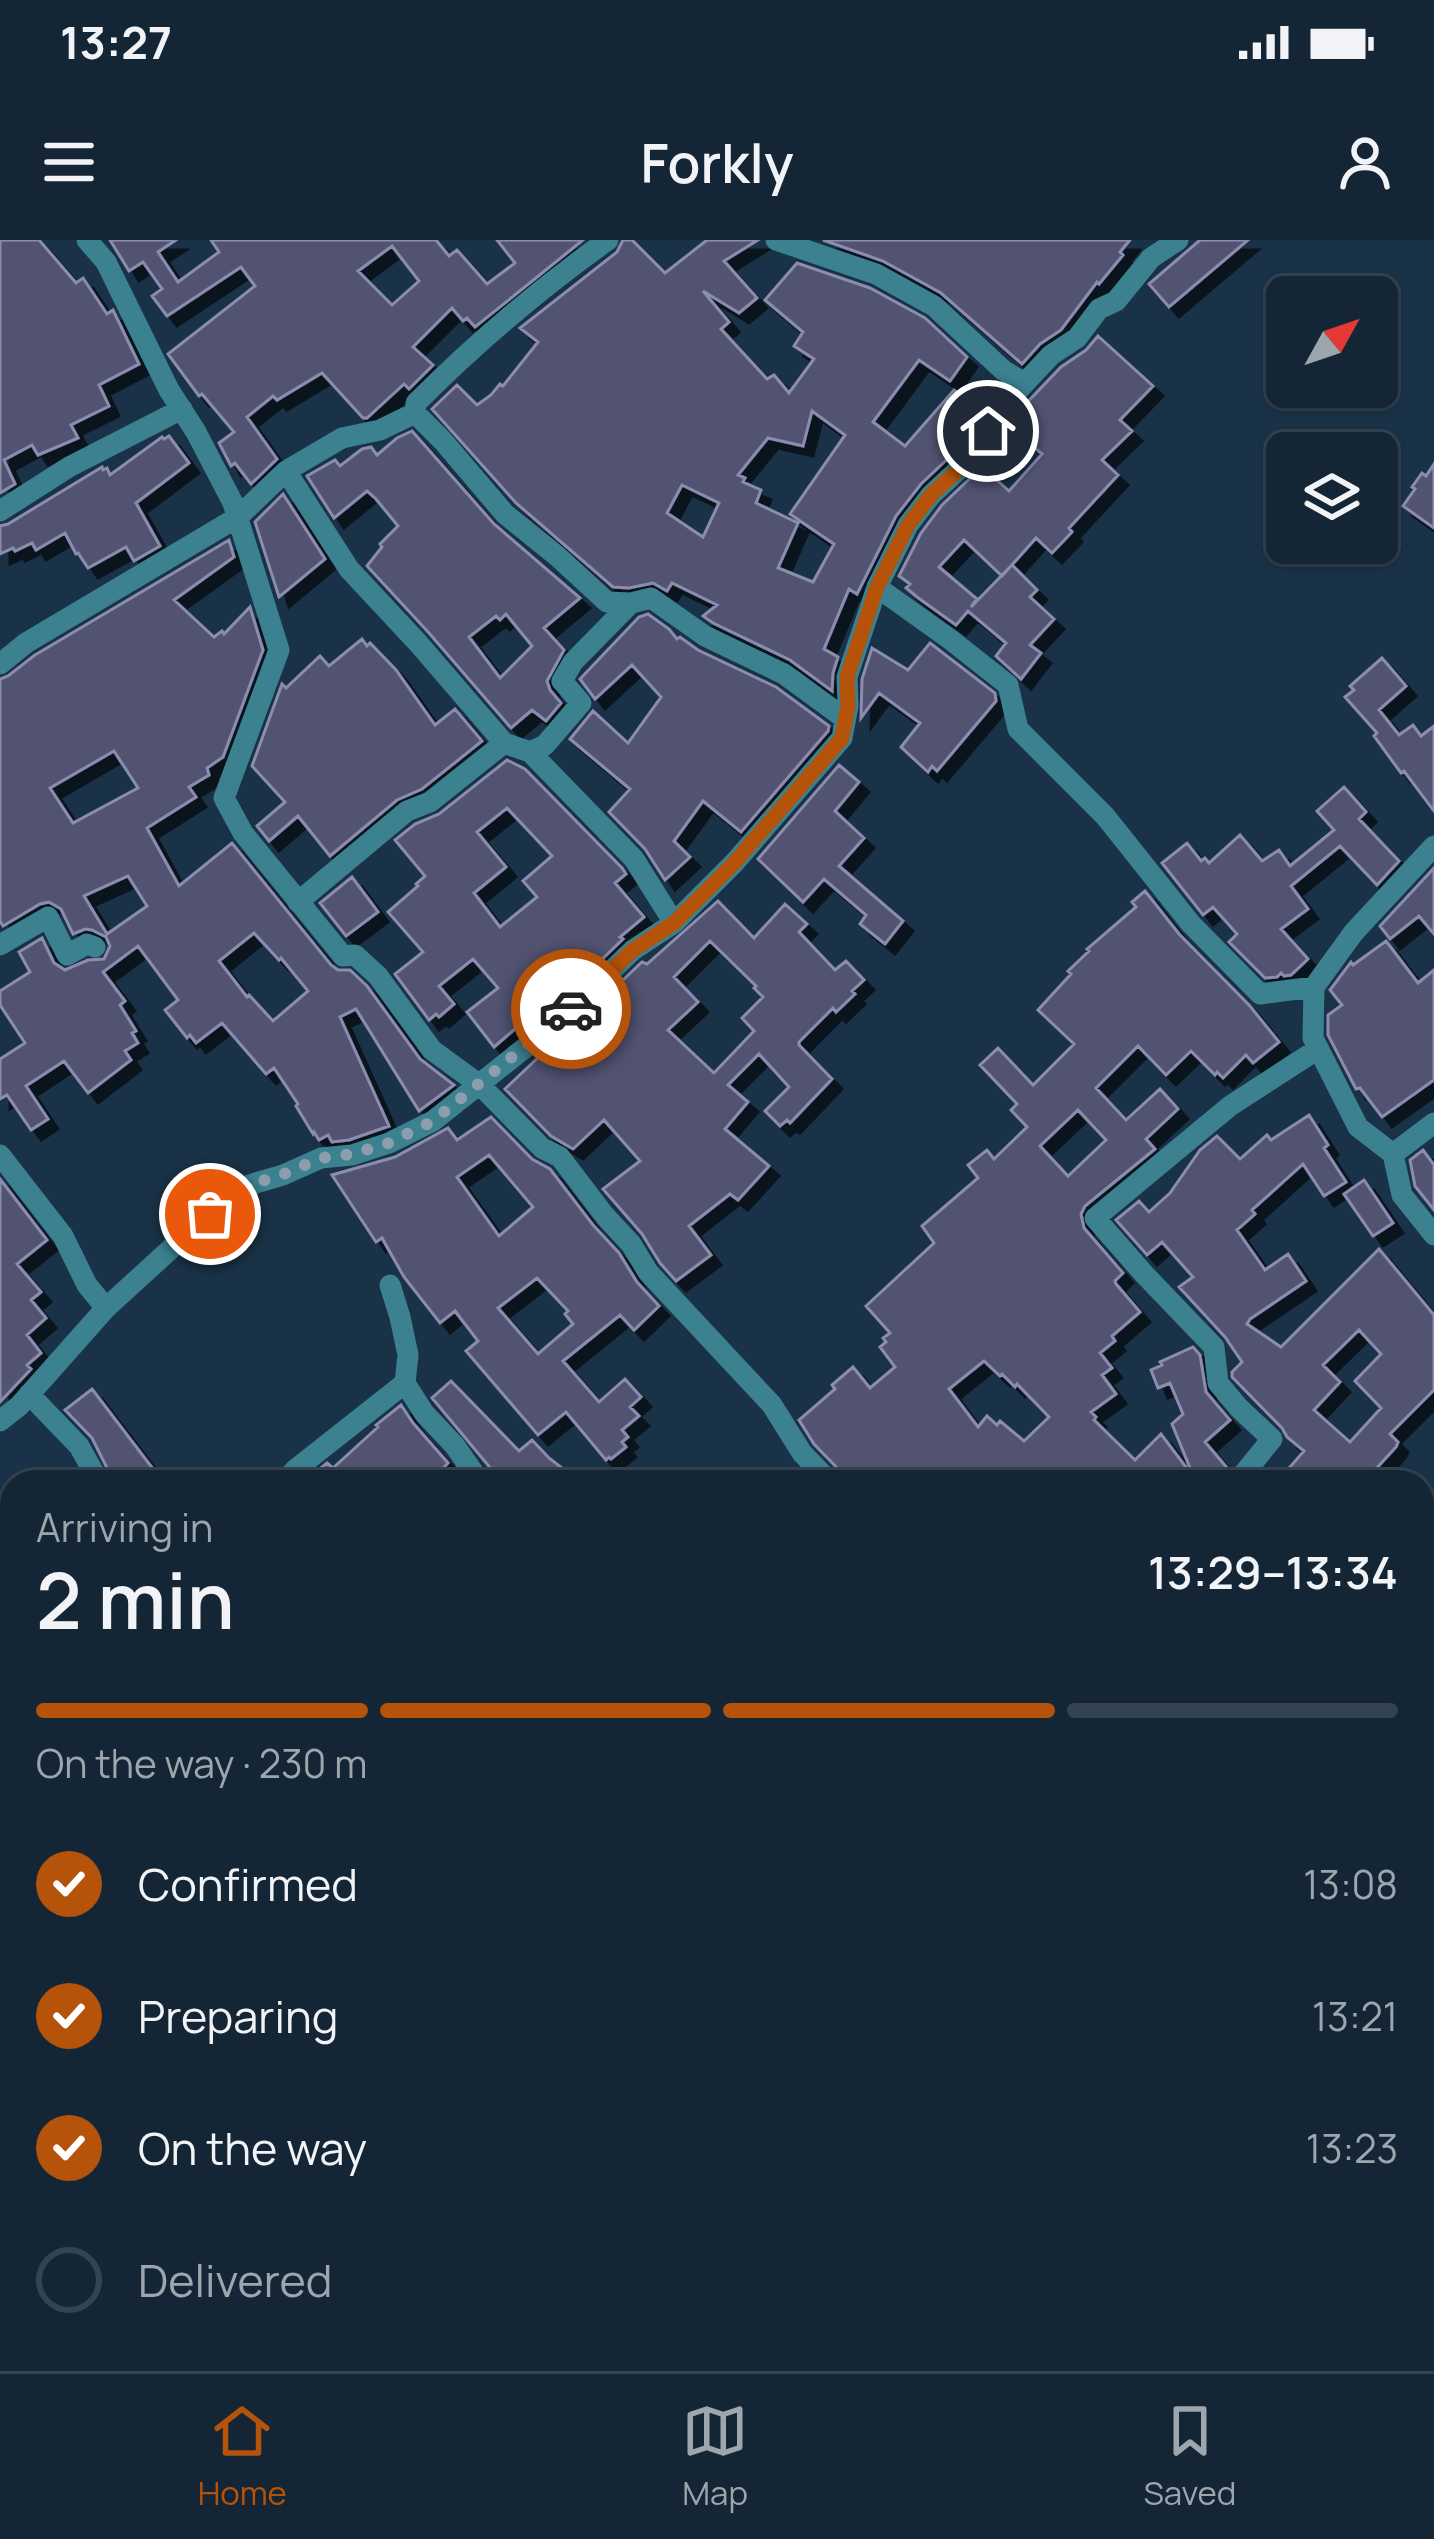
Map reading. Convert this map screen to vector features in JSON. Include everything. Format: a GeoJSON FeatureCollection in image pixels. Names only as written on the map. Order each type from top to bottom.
{"type":"FeatureCollection","features":[{"type":"Feature","properties":{"kind":"street"},"geometry":{"type":"LineString","coordinates":[[87,240],[106,262],[238,517],[279,650],[224,798],[243,833],[343,956],[355,955],[379,976],[432,1050],[480,1085],[542,1148],[560,1157],[649,1272],[772,1405],[818,1470]]}},
{"type":"Feature","properties":{"kind":"street"},"geometry":{"type":"LineString","coordinates":[[415,413],[416,403],[460,359],[608,240]]}},
{"type":"Feature","properties":{"kind":"street"},"geometry":{"type":"LineString","coordinates":[[776,240],[876,274],[934,306],[1003,370],[1024,383]]}},
{"type":"Feature","properties":{"kind":"street"},"geometry":{"type":"LineString","coordinates":[[0,1421],[20,1406],[106,1307],[210,1214],[249,1185],[321,1158],[389,1143],[433,1121],[561,1018],[633,950],[674,923],[735,862],[842,738],[847,677],[877,587],[908,525],[931,495],[970,459],[1024,383],[1051,355],[1077,338],[1099,309],[1116,301],[1151,258],[1178,240]]}},
{"type":"Feature","properties":{"kind":"street"},"geometry":{"type":"LineString","coordinates":[[0,511],[69,467],[182,410]]}},
{"type":"Feature","properties":{"kind":"street"},"geometry":{"type":"LineString","coordinates":[[2,657],[238,517],[286,471],[342,438],[380,430],[415,413]]}},
{"type":"Feature","properties":{"kind":"street"},"geometry":{"type":"LineString","coordinates":[[415,413],[505,514],[607,602],[651,598],[705,636],[784,674],[844,718]]}},
{"type":"Feature","properties":{"kind":"street"},"geometry":{"type":"LineString","coordinates":[[286,471],[349,569],[504,743],[530,752],[634,859],[674,923]]}},
{"type":"Feature","properties":{"kind":"street"},"geometry":{"type":"LineString","coordinates":[[877,587],[1008,686],[1018,729],[1106,816],[1191,924],[1260,994],[1315,987]]}},
{"type":"Feature","properties":{"kind":"street"},"geometry":{"type":"LineString","coordinates":[[530,752],[544,745],[581,703],[562,681],[574,662],[631,603]]}},
{"type":"Feature","properties":{"kind":"street"},"geometry":{"type":"LineString","coordinates":[[298,902],[406,811],[430,802],[504,743]]}},
{"type":"Feature","properties":{"kind":"street"},"geometry":{"type":"LineString","coordinates":[[1434,846],[1354,932],[1315,987],[1312,1038],[1358,1127],[1393,1154],[1402,1195],[1434,1235]]}},
{"type":"Feature","properties":{"kind":"street"},"geometry":{"type":"LineString","coordinates":[[0,945],[48,917],[67,955],[87,944],[95,947]]}},
{"type":"Feature","properties":{"kind":"street"},"geometry":{"type":"LineString","coordinates":[[1247,1470],[1272,1438],[1218,1383],[1214,1347],[1095,1218],[1230,1106],[1318,1049]]}},
{"type":"Feature","properties":{"kind":"street"},"geometry":{"type":"LineString","coordinates":[[1393,1154],[1434,1123]]}},
{"type":"Feature","properties":{"kind":"street"},"geometry":{"type":"LineString","coordinates":[[0,1154],[63,1236],[87,1285],[106,1307]]}},
{"type":"Feature","properties":{"kind":"street"},"geometry":{"type":"LineString","coordinates":[[390,1285],[408,1354],[405,1383],[424,1414],[472,1470]]}},
{"type":"Feature","properties":{"kind":"street"},"geometry":{"type":"LineString","coordinates":[[295,1470],[405,1383]]}},
{"type":"Feature","properties":{"kind":"street"},"geometry":{"type":"LineString","coordinates":[[29,1394],[79,1446],[92,1470]]}},
{"type":"Feature","properties":{"kind":"building"},"geometry":{"type":"Polygon","coordinates":[[[0,240],[39,240],[76,283],[83,278],[107,314],[113,310],[139,364],[99,385],[109,406],[71,425],[78,438],[38,455],[32,445],[4,460],[15,484],[0,493],[0,240]]]}},
{"type":"Feature","properties":{"kind":"building"},"geometry":{"type":"Polygon","coordinates":[[[110,240],[176,240],[158,252],[178,282],[219,252],[211,240],[436,240],[449,256],[457,250],[487,284],[515,263],[497,240],[583,240],[475,327],[452,308],[413,347],[433,365],[409,389],[404,384],[367,418],[322,373],[277,400],[273,396],[247,417],[277,459],[251,484],[235,463],[231,466],[219,443],[234,432],[168,354],[255,286],[241,267],[167,316],[152,296],[162,289],[143,262],[129,271],[110,240]],[[392,246],[358,271],[392,305],[419,281],[392,246]]]}},
{"type":"Feature","properties":{"kind":"building"},"geometry":{"type":"Polygon","coordinates":[[[623,240],[632,240],[665,273],[707,240],[758,240],[724,261],[757,298],[739,313],[703,291],[729,322],[721,329],[767,379],[774,375],[789,393],[814,359],[794,346],[803,332],[765,300],[797,263],[870,288],[925,318],[967,357],[950,381],[919,360],[873,422],[905,446],[954,390],[978,410],[954,441],[960,447],[896,516],[857,594],[849,589],[824,649],[838,657],[832,691],[790,660],[713,623],[703,616],[717,605],[672,583],[667,591],[653,583],[613,587],[516,503],[432,409],[457,385],[477,405],[503,386],[538,342],[520,328],[617,252],[623,240]],[[812,411],[803,446],[768,438],[738,475],[761,490],[756,503],[798,523],[778,568],[813,582],[834,544],[790,514],[845,435],[812,411]],[[682,485],[667,513],[703,537],[719,503],[682,485]]]}},
{"type":"Feature","properties":{"kind":"building"},"geometry":{"type":"Polygon","coordinates":[[[823,240],[1130,240],[1061,330],[1022,364],[941,293],[883,261],[823,240]]]}},
{"type":"Feature","properties":{"kind":"building"},"geometry":{"type":"Polygon","coordinates":[[[1200,240],[1248,240],[1169,307],[1149,284],[1200,240]]]}},
{"type":"Feature","properties":{"kind":"building"},"geometry":{"type":"Polygon","coordinates":[[[1098,336],[1153,386],[1120,420],[1132,431],[1102,460],[1118,475],[1052,553],[1036,538],[1010,567],[1037,590],[1030,597],[1054,619],[1030,645],[1041,653],[1021,679],[996,656],[1006,643],[968,611],[956,625],[906,588],[910,584],[899,576],[942,505],[982,467],[1009,491],[1042,454],[1009,426],[1061,367],[1098,336]],[[964,540],[939,567],[977,599],[971,607],[1002,576],[964,540]]]}},
{"type":"Feature","properties":{"kind":"building"},"geometry":{"type":"Polygon","coordinates":[[[412,431],[494,524],[580,598],[544,628],[564,650],[547,681],[561,703],[546,721],[532,710],[511,728],[367,566],[398,526],[376,499],[367,491],[334,518],[307,476],[335,460],[340,466],[362,449],[371,447],[377,455],[412,431]],[[506,614],[469,637],[500,678],[532,646],[506,614]]]}},
{"type":"Feature","properties":{"kind":"building"},"geometry":{"type":"Polygon","coordinates":[[[169,436],[189,463],[136,503],[160,546],[134,561],[126,547],[88,568],[65,533],[36,550],[32,543],[0,554],[0,526],[102,467],[110,475],[169,436]]]}},
{"type":"Feature","properties":{"kind":"building"},"geometry":{"type":"Polygon","coordinates":[[[1434,464],[1434,528],[1403,506],[1422,473],[1426,476],[1434,464]]]}},
{"type":"Feature","properties":{"kind":"building"},"geometry":{"type":"Polygon","coordinates":[[[283,494],[325,559],[279,597],[255,522],[283,494]]]}},
{"type":"Feature","properties":{"kind":"building"},"geometry":{"type":"Polygon","coordinates":[[[229,540],[234,557],[174,600],[214,637],[224,634],[250,607],[263,650],[223,757],[207,768],[209,775],[189,787],[196,797],[147,828],[179,886],[232,843],[331,965],[350,970],[367,986],[420,1059],[454,1085],[419,1111],[356,1009],[340,1017],[389,1126],[349,1140],[332,1142],[328,1135],[319,1140],[274,1068],[266,1074],[222,1023],[196,1043],[190,1035],[187,1038],[165,1010],[178,1000],[138,946],[103,972],[125,1001],[120,1005],[136,1031],[132,1033],[138,1043],[125,1051],[131,1060],[88,1093],[64,1061],[26,1086],[48,1119],[31,1130],[7,1095],[0,1099],[0,1059],[25,1043],[0,1005],[0,991],[30,972],[19,952],[42,938],[54,963],[65,970],[104,959],[110,946],[106,937],[92,930],[73,934],[61,909],[49,902],[3,926],[0,921],[0,679],[229,540]],[[114,751],[50,788],[73,823],[138,788],[114,751]],[[128,876],[84,896],[107,934],[147,906],[128,876]],[[254,933],[219,961],[273,1021],[308,991],[254,933]]]}},
{"type":"Feature","properties":{"kind":"building"},"geometry":{"type":"Polygon","coordinates":[[[648,614],[677,639],[776,687],[829,726],[741,832],[703,801],[674,841],[690,857],[665,880],[645,849],[609,812],[630,789],[570,739],[593,711],[628,743],[661,697],[632,665],[595,699],[580,679],[639,617],[648,614]]]}},
{"type":"Feature","properties":{"kind":"building"},"geometry":{"type":"Polygon","coordinates":[[[362,639],[396,670],[435,725],[455,709],[482,741],[422,789],[397,800],[330,856],[298,816],[269,841],[257,826],[285,802],[252,766],[282,684],[286,688],[320,656],[329,666],[362,639]]]}},
{"type":"Feature","properties":{"kind":"building"},"geometry":{"type":"Polygon","coordinates":[[[930,643],[995,693],[996,701],[937,771],[932,766],[928,772],[901,747],[920,723],[879,693],[861,718],[862,679],[872,648],[908,670],[930,643]]]}},
{"type":"Feature","properties":{"kind":"building"},"geometry":{"type":"Polygon","coordinates":[[[1382,658],[1406,686],[1379,710],[1399,735],[1413,725],[1421,736],[1434,726],[1434,811],[1345,697],[1354,690],[1350,686],[1382,658]]]}},
{"type":"Feature","properties":{"kind":"building"},"geometry":{"type":"Polygon","coordinates":[[[507,760],[525,769],[622,868],[626,874],[615,883],[644,917],[574,986],[563,994],[560,990],[494,1047],[467,1012],[498,988],[473,959],[439,986],[454,1004],[429,1020],[395,974],[423,952],[388,912],[425,876],[395,840],[415,824],[439,814],[507,760]],[[507,808],[477,832],[506,867],[474,893],[500,927],[537,897],[523,881],[552,856],[507,808]]]}},
{"type":"Feature","properties":{"kind":"building"},"geometry":{"type":"Polygon","coordinates":[[[839,765],[859,782],[835,811],[864,838],[839,866],[903,921],[885,944],[860,924],[866,915],[824,879],[803,902],[758,859],[839,765]]]}},
{"type":"Feature","properties":{"kind":"building"},"geometry":{"type":"Polygon","coordinates":[[[1344,787],[1366,812],[1359,819],[1399,861],[1377,885],[1340,846],[1291,886],[1308,909],[1281,929],[1308,959],[1291,975],[1265,978],[1229,942],[1237,934],[1213,907],[1203,915],[1162,863],[1187,843],[1201,861],[1205,858],[1209,863],[1240,835],[1262,861],[1279,850],[1290,866],[1334,830],[1317,811],[1344,787]]]}},
{"type":"Feature","properties":{"kind":"building"},"geometry":{"type":"Polygon","coordinates":[[[1434,868],[1434,934],[1419,916],[1390,939],[1380,926],[1434,868]]]}},
{"type":"Feature","properties":{"kind":"building"},"geometry":{"type":"Polygon","coordinates":[[[352,877],[378,912],[346,936],[320,903],[352,877]]]}},
{"type":"Feature","properties":{"kind":"building"},"geometry":{"type":"Polygon","coordinates":[[[1145,891],[1279,1042],[1253,1063],[1246,1055],[1223,1078],[1191,1051],[1166,1075],[1138,1046],[1096,1088],[1126,1120],[1160,1089],[1178,1109],[1146,1139],[1155,1149],[1081,1214],[1084,1228],[1123,1273],[1116,1284],[1140,1312],[1100,1353],[1112,1368],[1102,1375],[1116,1394],[1091,1412],[1135,1460],[1161,1434],[1188,1470],[839,1470],[799,1420],[853,1367],[870,1388],[895,1367],[880,1347],[890,1333],[866,1306],[934,1243],[922,1226],[978,1178],[968,1165],[987,1150],[994,1159],[1027,1127],[1011,1110],[1017,1104],[980,1065],[998,1048],[1033,1085],[1074,1044],[1038,1010],[1087,949],[1136,907],[1132,902],[1145,891]],[[1078,1110],[1040,1146],[1068,1176],[1106,1140],[1078,1110]],[[984,1361],[949,1389],[978,1427],[987,1416],[1024,1441],[1049,1417],[1017,1384],[984,1361]]]}},
{"type":"Feature","properties":{"kind":"building"},"geometry":{"type":"Polygon","coordinates":[[[718,901],[754,938],[785,904],[807,924],[799,932],[835,970],[846,961],[864,980],[852,991],[855,994],[836,1012],[833,1008],[799,1042],[832,1079],[790,1123],[787,1120],[780,1126],[765,1111],[789,1087],[759,1054],[728,1085],[748,1102],[725,1129],[769,1166],[738,1200],[730,1194],[689,1226],[711,1255],[676,1281],[603,1189],[640,1161],[604,1120],[573,1149],[551,1136],[505,1089],[547,1049],[551,1052],[642,962],[647,964],[718,901]],[[710,941],[674,977],[698,1002],[668,1030],[714,1073],[754,1031],[742,1018],[763,997],[710,941]]]}},
{"type":"Feature","properties":{"kind":"building"},"geometry":{"type":"Polygon","coordinates":[[[1386,941],[1418,983],[1434,970],[1434,1080],[1382,1117],[1360,1088],[1356,1089],[1328,1035],[1328,1015],[1342,1005],[1330,990],[1351,962],[1353,965],[1386,941]]]}},
{"type":"Feature","properties":{"kind":"building"},"geometry":{"type":"Polygon","coordinates":[[[1309,1115],[1346,1182],[1324,1196],[1303,1164],[1237,1230],[1265,1270],[1288,1254],[1306,1281],[1247,1324],[1281,1347],[1379,1249],[1434,1315],[1434,1390],[1390,1434],[1398,1442],[1396,1447],[1375,1470],[1287,1470],[1304,1451],[1232,1377],[1242,1362],[1179,1287],[1193,1277],[1162,1242],[1147,1255],[1116,1220],[1139,1201],[1149,1212],[1217,1136],[1240,1159],[1267,1135],[1271,1140],[1309,1115]],[[1359,1330],[1323,1365],[1340,1382],[1314,1410],[1350,1442],[1381,1408],[1355,1381],[1381,1354],[1359,1330]]]}},
{"type":"Feature","properties":{"kind":"building"},"geometry":{"type":"Polygon","coordinates":[[[491,1117],[532,1159],[550,1169],[659,1306],[634,1330],[620,1315],[563,1361],[599,1402],[625,1379],[641,1397],[630,1407],[639,1416],[622,1430],[628,1437],[622,1442],[626,1447],[611,1459],[606,1460],[566,1412],[538,1435],[466,1351],[478,1341],[455,1311],[440,1323],[404,1277],[382,1238],[376,1242],[332,1175],[395,1157],[448,1128],[457,1140],[491,1117]],[[489,1155],[457,1177],[499,1236],[533,1207],[489,1155]],[[537,1278],[498,1308],[538,1354],[573,1324],[565,1314],[568,1311],[537,1278]]]}},
{"type":"Feature","properties":{"kind":"building"},"geometry":{"type":"Polygon","coordinates":[[[1423,1150],[1434,1165],[1434,1210],[1415,1186],[1410,1160],[1423,1150]]]}},
{"type":"Feature","properties":{"kind":"building"},"geometry":{"type":"Polygon","coordinates":[[[0,1179],[47,1240],[17,1264],[41,1292],[31,1300],[46,1318],[27,1335],[41,1353],[0,1402],[0,1179]]]}},
{"type":"Feature","properties":{"kind":"building"},"geometry":{"type":"Polygon","coordinates":[[[1364,1180],[1393,1223],[1373,1236],[1344,1194],[1364,1180]]]}},
{"type":"Feature","properties":{"kind":"building"},"geometry":{"type":"Polygon","coordinates":[[[1193,1347],[1200,1355],[1206,1392],[1230,1420],[1205,1442],[1228,1469],[1188,1470],[1172,1424],[1183,1414],[1170,1383],[1158,1388],[1151,1370],[1193,1347]]]}},
{"type":"Feature","properties":{"kind":"building"},"geometry":{"type":"Polygon","coordinates":[[[451,1381],[519,1451],[532,1440],[564,1470],[492,1470],[432,1398],[451,1381]]]}},
{"type":"Feature","properties":{"kind":"building"},"geometry":{"type":"Polygon","coordinates":[[[92,1389],[154,1470],[108,1470],[92,1438],[65,1410],[92,1389]]]}},
{"type":"Feature","properties":{"kind":"building"},"geometry":{"type":"Polygon","coordinates":[[[401,1405],[448,1463],[441,1470],[319,1470],[327,1463],[333,1468],[401,1405]]]}},
{"type":"Feature","properties":{"kind":"way so far"},"geometry":{"type":"LineString","coordinates":[[210,1214],[249,1185],[321,1158],[389,1143],[433,1121],[571,1009]]}},
{"type":"Feature","properties":{"kind":"route"},"geometry":{"type":"LineString","coordinates":[[571,1009],[633,950],[674,923],[776,817],[842,738],[847,677],[877,587],[908,525],[931,495],[970,459],[988,431]]}}]}
